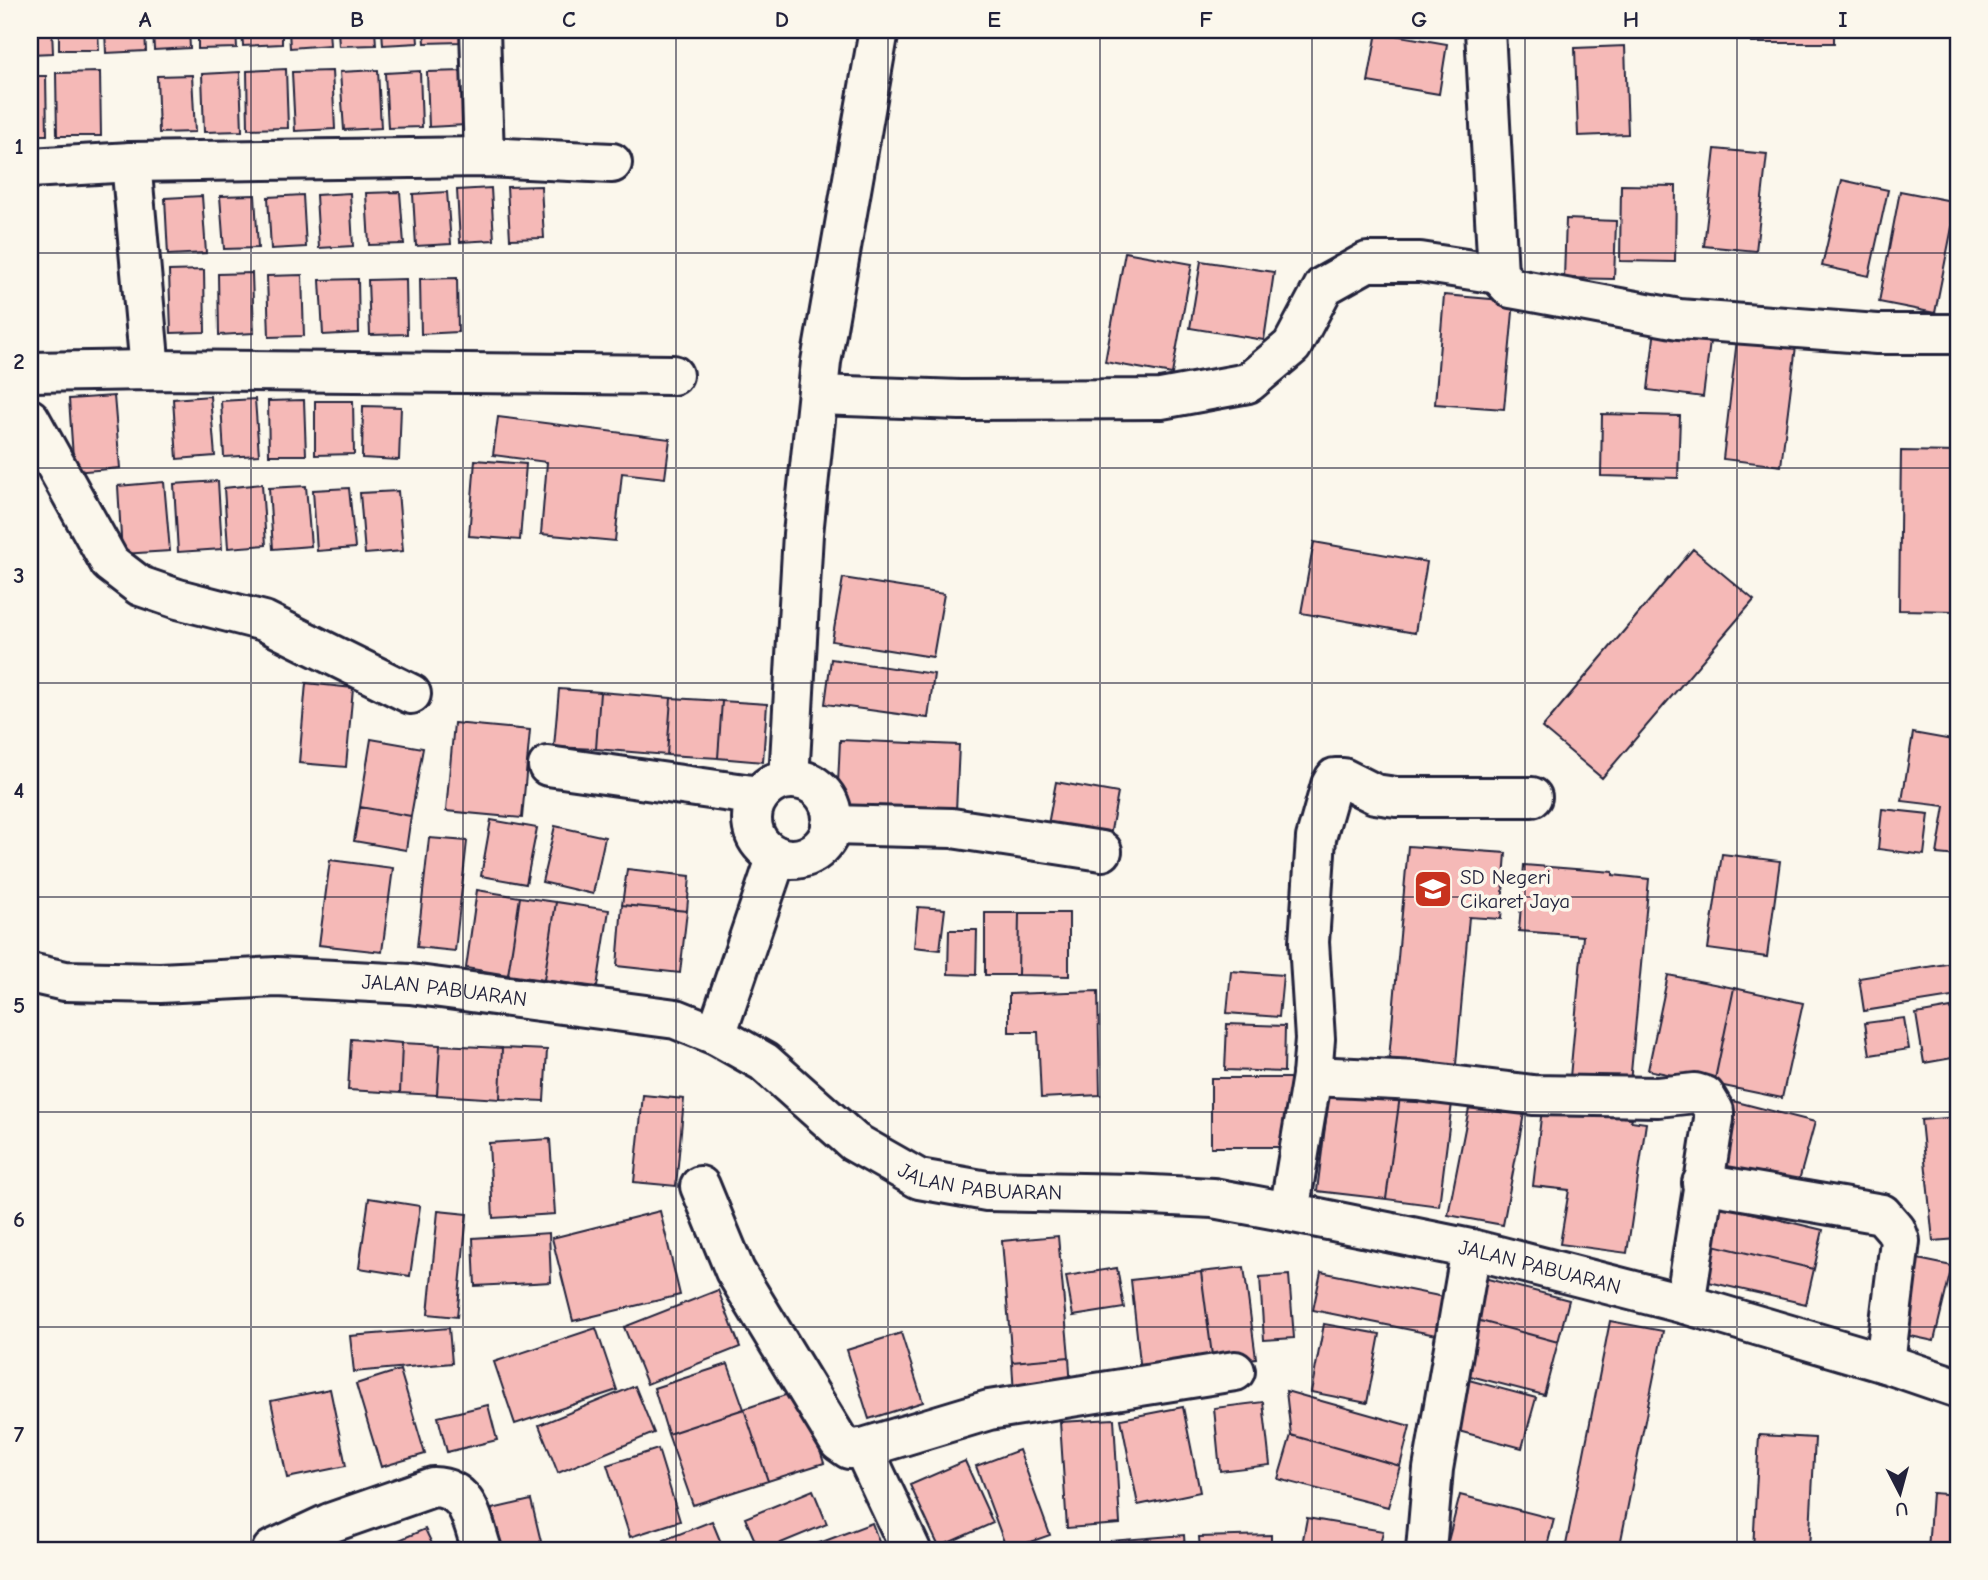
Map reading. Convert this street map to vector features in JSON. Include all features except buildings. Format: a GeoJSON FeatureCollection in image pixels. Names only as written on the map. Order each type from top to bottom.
{"type":"FeatureCollection","features":[{"type":"Feature","properties":{"kind":"street"},"geometry":{"type":"LineString","coordinates":[[480,30],[484,157]]}},
{"type":"Feature","properties":{"kind":"street"},"geometry":{"type":"LineString","coordinates":[[548,766],[774,788],[803,780],[820,790],[832,810],[831,825],[821,846],[808,855],[793,859],[777,856],[763,847],[755,833],[752,811],[774,788],[821,362],[879,30]]}},
{"type":"Feature","properties":{"kind":"street"},"geometry":{"type":"LineString","coordinates":[[1485,30],[1498,274],[1506,284],[1519,290],[1679,319],[1877,334],[1958,334]]}},
{"type":"Feature","properties":{"kind":"street"},"geometry":{"type":"LineString","coordinates":[[30,168],[131,162],[484,157],[612,163]]}},
{"type":"Feature","properties":{"kind":"street"},"geometry":{"type":"LineString","coordinates":[[131,162],[150,370]]}},
{"type":"Feature","properties":{"kind":"street"},"geometry":{"type":"LineString","coordinates":[[818,396],[960,400],[1161,399],[1248,383],[1292,346],[1325,286],[1367,262],[1420,262],[1498,274]]}},
{"type":"Feature","properties":{"kind":"street"},"geometry":{"type":"LineString","coordinates":[[30,372],[150,370],[673,375]]}},
{"type":"Feature","properties":{"kind":"street"},"geometry":{"type":"LineString","coordinates":[[30,419],[110,563],[140,586],[178,599],[264,621],[411,694]]}},
{"type":"Feature","properties":{"kind":"street"},"geometry":{"type":"LineString","coordinates":[[1289,1212],[1312,1076],[1315,1038],[1309,942],[1315,851],[1320,824],[1335,778],[1343,778],[1375,794],[1396,797],[1532,797]]}},
{"type":"Feature","properties":{"kind":"street"},"geometry":{"type":"LineString","coordinates":[[831,825],[952,828],[1102,851]]}},
{"type":"Feature","properties":{"kind":"street"},"geometry":{"type":"LineString","coordinates":[[716,1035],[777,856]]}},
{"type":"Feature","properties":{"kind":"street","name":"JALAN PABUARAN"},"geometry":{"type":"LineString","coordinates":[[30,973],[65,981],[159,983],[277,977],[410,984],[676,1019],[716,1035],[764,1062],[854,1142],[919,1179],[987,1191],[1213,1198],[1289,1212],[1471,1249],[1685,1304],[1885,1363],[1958,1388]]}},
{"type":"Feature","properties":{"kind":"street"},"geometry":{"type":"LineString","coordinates":[[1312,1076],[1417,1081],[1533,1095],[1658,1097],[1695,1093],[1704,1096],[1714,1111],[1685,1304]]}},
{"type":"Feature","properties":{"kind":"street"},"geometry":{"type":"LineString","coordinates":[[1702,1183],[1882,1214],[1896,1230],[1900,1241],[1885,1363]]}},
{"type":"Feature","properties":{"kind":"street"},"geometry":{"type":"LineString","coordinates":[[700,1186],[735,1271],[839,1442],[849,1450],[989,1410],[1072,1399],[1235,1371]]}},
{"type":"Feature","properties":{"kind":"street"},"geometry":{"type":"LineString","coordinates":[[1426,1550],[1433,1469],[1471,1249]]}},
{"type":"Feature","properties":{"kind":"street"},"geometry":{"type":"LineString","coordinates":[[863,1448],[911,1550]]}},
{"type":"Feature","properties":{"kind":"street"},"geometry":{"type":"LineString","coordinates":[[272,1550],[330,1523],[433,1487],[456,1492],[464,1500],[482,1550]]}},
{"type":"Feature","properties":{"kind":"place","name":"SD Negeri Cikaret Jaya"},"geometry":{"type":"Point","coordinates":[1433,889]}}]}
